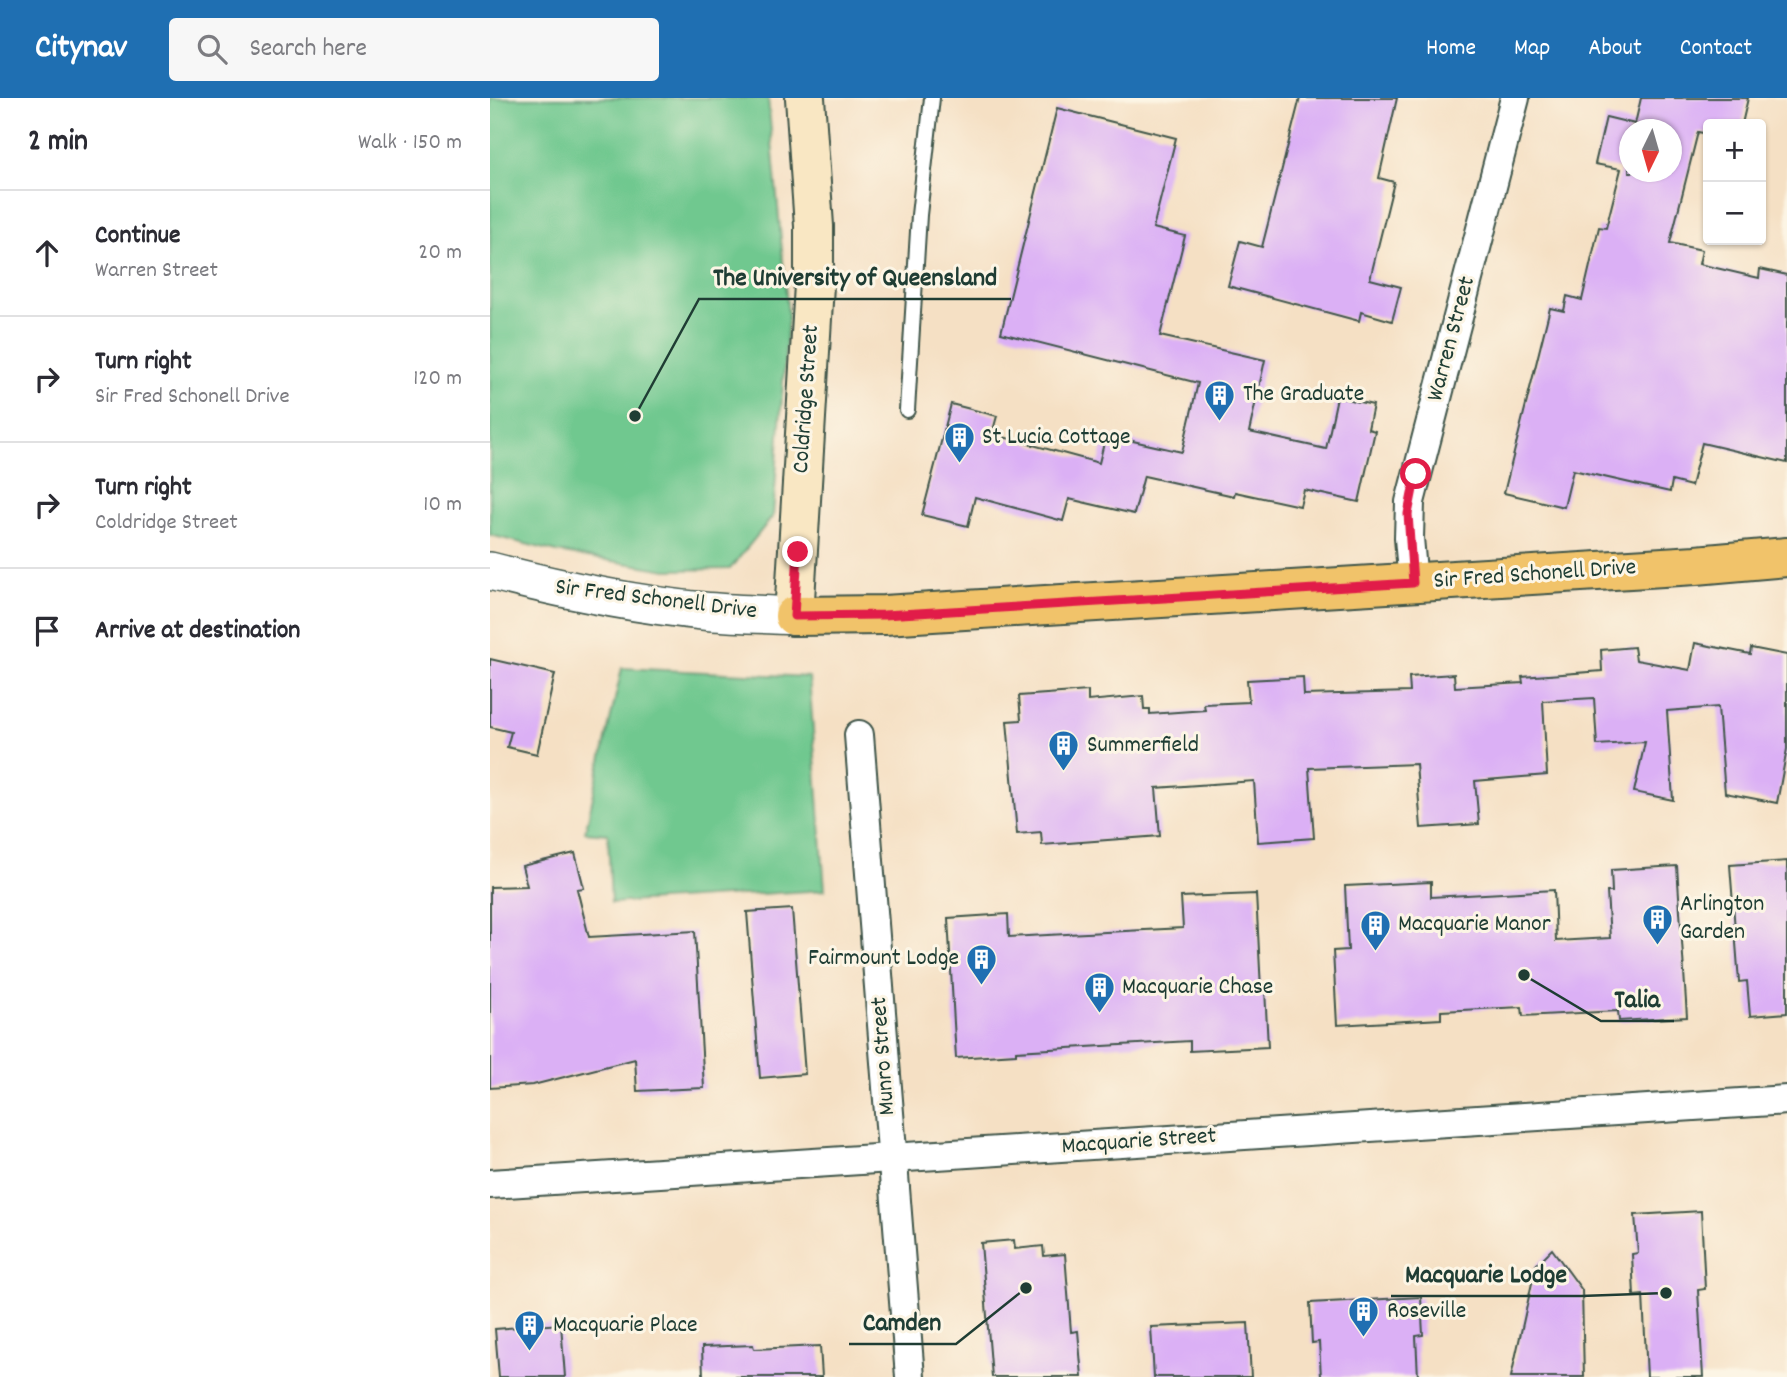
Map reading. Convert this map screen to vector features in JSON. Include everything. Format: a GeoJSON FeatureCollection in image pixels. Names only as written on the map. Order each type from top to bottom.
{"type":"FeatureCollection","features":[{"type":"Feature","properties":{"kind":"main road","name":"Coldridge Street"},"geometry":{"type":"LineString","coordinates":[[794,616],[815,278],[805,98]]}},
{"type":"Feature","properties":{"kind":"main road","name":"Sir Fred Schonell Drive"},"geometry":{"type":"LineString","coordinates":[[794,616],[884,615],[1787,557]]}},
{"type":"Feature","properties":{"kind":"street","name":"Warren Street"},"geometry":{"type":"LineString","coordinates":[[1413,583],[1409,538],[1410,502],[1515,98]]}},
{"type":"Feature","properties":{"kind":"street","name":"Sir Fred Schonell Drive"},"geometry":{"type":"LineString","coordinates":[[490,571],[550,587],[628,601],[704,611],[794,616]]}},
{"type":"Feature","properties":{"kind":"street","name":"Munro Street"},"geometry":{"type":"LineString","coordinates":[[859,735],[910,1377]]}},
{"type":"Feature","properties":{"kind":"street","name":"Macquarie Street"},"geometry":{"type":"LineString","coordinates":[[490,1184],[1787,1100]]}},
{"type":"Feature","properties":{"kind":"lane"},"geometry":{"type":"LineString","coordinates":[[907,410],[919,215],[932,98]]}},
{"type":"Feature","properties":{"kind":"green space"},"geometry":{"type":"Polygon","coordinates":[[[490,98],[768,98],[788,316],[773,516],[730,569],[667,570],[557,552],[490,535],[490,98]]]}},
{"type":"Feature","properties":{"kind":"green space"},"geometry":{"type":"Polygon","coordinates":[[[622,668],[809,677],[825,890],[611,903],[608,834],[585,832],[622,668]]]}},
{"type":"Feature","properties":{"kind":"building"},"geometry":{"type":"Polygon","coordinates":[[[1300,98],[1397,98],[1379,178],[1394,182],[1370,279],[1401,287],[1392,321],[1361,312],[1359,321],[1228,286],[1240,241],[1262,247],[1300,98]]]}},
{"type":"Feature","properties":{"kind":"building"},"geometry":{"type":"Polygon","coordinates":[[[1641,98],[1748,98],[1743,119],[1703,119],[1703,133],[1698,132],[1670,243],[1702,250],[1699,264],[1759,278],[1760,269],[1787,275],[1787,463],[1702,443],[1691,486],[1672,481],[1670,492],[1573,470],[1564,507],[1504,493],[1550,308],[1564,311],[1567,296],[1582,300],[1599,227],[1606,228],[1619,177],[1619,182],[1682,182],[1682,119],[1636,119],[1641,98]]]}},
{"type":"Feature","properties":{"kind":"building"},"geometry":{"type":"Polygon","coordinates":[[[1057,108],[1176,138],[1153,228],[1185,236],[1160,336],[1265,360],[1249,432],[1326,449],[1337,397],[1373,405],[1368,429],[1375,431],[1359,502],[1304,490],[1300,506],[1235,492],[1234,496],[1144,476],[1134,514],[1069,499],[1063,521],[975,497],[968,526],[922,515],[951,404],[997,416],[992,434],[1099,463],[1106,435],[1182,452],[1198,383],[1001,333],[1057,108]]]}},
{"type":"Feature","properties":{"kind":"building"},"geometry":{"type":"Polygon","coordinates":[[[1606,117],[1619,120],[1619,169],[1595,164],[1606,117]]]}},
{"type":"Feature","properties":{"kind":"building"},"geometry":{"type":"Polygon","coordinates":[[[1695,643],[1750,654],[1751,648],[1787,655],[1787,749],[1777,803],[1725,793],[1718,707],[1667,711],[1673,800],[1634,792],[1645,742],[1597,745],[1594,698],[1543,701],[1547,775],[1475,781],[1479,824],[1421,828],[1416,764],[1309,768],[1314,838],[1258,842],[1254,781],[1156,788],[1160,836],[1042,845],[1041,832],[1017,834],[1007,721],[1021,720],[1019,696],[1088,691],[1088,701],[1143,696],[1144,709],[1150,709],[1150,714],[1205,710],[1204,704],[1249,702],[1247,680],[1303,677],[1304,695],[1410,692],[1409,677],[1454,674],[1455,687],[1523,683],[1522,677],[1602,671],[1601,650],[1634,647],[1636,660],[1690,670],[1695,643]]]}},
{"type":"Feature","properties":{"kind":"building"},"geometry":{"type":"Polygon","coordinates":[[[490,659],[555,674],[537,754],[507,747],[511,732],[490,727],[490,659]]]}},
{"type":"Feature","properties":{"kind":"building"},"geometry":{"type":"Polygon","coordinates":[[[575,853],[584,888],[577,889],[589,937],[695,931],[704,1088],[637,1091],[635,1059],[533,1085],[490,1088],[490,887],[527,886],[522,866],[575,853]]]}},
{"type":"Feature","properties":{"kind":"building"},"geometry":{"type":"Polygon","coordinates":[[[1787,861],[1787,1013],[1750,1016],[1747,981],[1739,982],[1730,865],[1787,861]]]}},
{"type":"Feature","properties":{"kind":"building"},"geometry":{"type":"Polygon","coordinates":[[[1677,866],[1687,1017],[1619,1021],[1618,1011],[1523,1016],[1522,1007],[1441,1011],[1441,1019],[1337,1025],[1333,951],[1348,950],[1345,886],[1431,882],[1431,897],[1554,890],[1556,941],[1610,938],[1607,892],[1612,892],[1611,870],[1677,866]]]}},
{"type":"Feature","properties":{"kind":"building"},"geometry":{"type":"Polygon","coordinates":[[[1256,894],[1261,989],[1265,989],[1268,1047],[1190,1051],[1190,1041],[1016,1051],[1016,1054],[956,1058],[948,918],[1008,914],[1009,937],[1183,928],[1181,897],[1256,894]]]}},
{"type":"Feature","properties":{"kind":"building"},"geometry":{"type":"Polygon","coordinates":[[[792,909],[805,1074],[760,1078],[747,912],[792,909]]]}},
{"type":"Feature","properties":{"kind":"building"},"geometry":{"type":"Polygon","coordinates":[[[1701,1211],[1705,1289],[1698,1290],[1703,1377],[1647,1377],[1643,1295],[1634,1296],[1632,1254],[1638,1253],[1635,1215],[1701,1211]]]}},
{"type":"Feature","properties":{"kind":"building"},"geometry":{"type":"Polygon","coordinates":[[[1014,1240],[1015,1249],[1043,1246],[1044,1256],[1065,1254],[1071,1332],[1078,1331],[1082,1377],[992,1377],[981,1243],[1014,1240]]]}},
{"type":"Feature","properties":{"kind":"building"},"geometry":{"type":"Polygon","coordinates":[[[1552,1249],[1582,1290],[1584,1377],[1511,1377],[1536,1265],[1552,1249]]]}},
{"type":"Feature","properties":{"kind":"building","name":"Roseville"},"geometry":{"type":"Polygon","coordinates":[[[1421,1297],[1423,1335],[1416,1336],[1418,1377],[1321,1377],[1319,1342],[1312,1343],[1310,1303],[1421,1297]]]}},
{"type":"Feature","properties":{"kind":"building"},"geometry":{"type":"Polygon","coordinates":[[[1248,1323],[1251,1377],[1154,1377],[1151,1327],[1248,1323]]]}},
{"type":"Feature","properties":{"kind":"building","name":"Macquarie Place"},"geometry":{"type":"Polygon","coordinates":[[[561,1324],[565,1377],[499,1377],[495,1329],[561,1324]]]}},
{"type":"Feature","properties":{"kind":"building"},"geometry":{"type":"Polygon","coordinates":[[[753,1345],[754,1349],[820,1346],[822,1377],[703,1377],[702,1347],[753,1345]]]}},
{"type":"Feature","properties":{"kind":"place","name":"The University of Queensland"},"geometry":{"type":"Point","coordinates":[635,416]}},
{"type":"Feature","properties":{"kind":"place","name":"The Graduate"},"geometry":{"type":"Point","coordinates":[1220,422]}},
{"type":"Feature","properties":{"kind":"place","name":"St Lucia Cottage"},"geometry":{"type":"Point","coordinates":[959,465]}},
{"type":"Feature","properties":{"kind":"place","name":"Summerfield"},"geometry":{"type":"Point","coordinates":[1064,773]}},
{"type":"Feature","properties":{"kind":"place","name":"Arlington Garden"},"geometry":{"type":"Point","coordinates":[1657,946]}},
{"type":"Feature","properties":{"kind":"place","name":"Macquarie Manor"},"geometry":{"type":"Point","coordinates":[1375,952]}},
{"type":"Feature","properties":{"kind":"place","name":"Talia"},"geometry":{"type":"Point","coordinates":[1524,975]}},
{"type":"Feature","properties":{"kind":"place","name":"Fairmount Lodge"},"geometry":{"type":"Point","coordinates":[982,986]}},
{"type":"Feature","properties":{"kind":"place","name":"Macquarie Chase"},"geometry":{"type":"Point","coordinates":[1099,1015]}},
{"type":"Feature","properties":{"kind":"place","name":"Camden"},"geometry":{"type":"Point","coordinates":[1026,1288]}},
{"type":"Feature","properties":{"kind":"place","name":"Macquarie Lodge"},"geometry":{"type":"Point","coordinates":[1666,1293]}},
{"type":"Feature","properties":{"kind":"place","name":"Roseville"},"geometry":{"type":"Point","coordinates":[1364,1339]}},
{"type":"Feature","properties":{"kind":"place","name":"Macquarie Place"},"geometry":{"type":"Point","coordinates":[530,1353]}},
{"type":"Feature","properties":{"kind":"route"},"geometry":{"type":"LineString","coordinates":[[798,552],[794,616],[884,615],[1413,583],[1408,514],[1416,474]]}}]}
